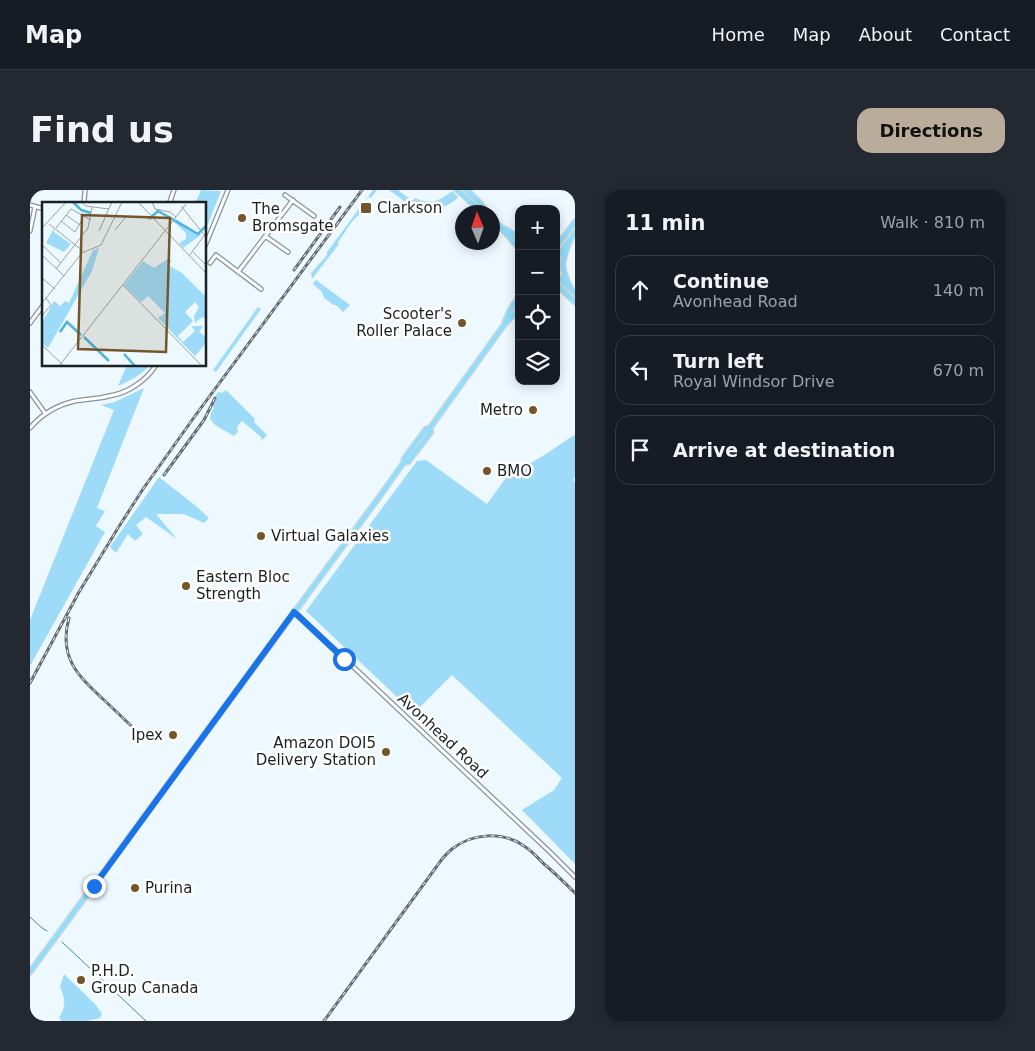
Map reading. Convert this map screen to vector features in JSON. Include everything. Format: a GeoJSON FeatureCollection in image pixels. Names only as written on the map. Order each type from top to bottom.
{"type":"FeatureCollection","features":[{"type":"Feature","properties":{"kind":"main road"},"geometry":{"type":"LineString","coordinates":[[467,190],[481,205]]}},
{"type":"Feature","properties":{"kind":"main road"},"geometry":{"type":"LineString","coordinates":[[459,192],[474,205]]}},
{"type":"Feature","properties":{"kind":"main road"},"geometry":{"type":"LineString","coordinates":[[560,242],[575,222]]}},
{"type":"Feature","properties":{"kind":"main road"},"geometry":{"type":"LineString","coordinates":[[500,225],[515,236]]}},
{"type":"Feature","properties":{"kind":"main road"},"geometry":{"type":"LineString","coordinates":[[504,229],[515,244]]}},
{"type":"Feature","properties":{"kind":"main road"},"geometry":{"type":"LineString","coordinates":[[560,254],[575,233]]}},
{"type":"Feature","properties":{"kind":"main road"},"geometry":{"type":"LineString","coordinates":[[570,240],[562,265],[570,289]]}},
{"type":"Feature","properties":{"kind":"main road"},"geometry":{"type":"LineString","coordinates":[[560,279],[575,293]]}},
{"type":"Feature","properties":{"kind":"main road"},"geometry":{"type":"LineString","coordinates":[[560,288],[575,302]]}},
{"type":"Feature","properties":{"kind":"main road"},"geometry":{"type":"LineString","coordinates":[[560,290],[564,292]]}},
{"type":"Feature","properties":{"kind":"main road"},"geometry":{"type":"LineString","coordinates":[[504,324],[515,302]]}},
{"type":"Feature","properties":{"kind":"main road"},"geometry":{"type":"LineString","coordinates":[[30,972],[404,462],[404,459],[426,429],[430,428],[504,324],[515,313]]}},
{"type":"Feature","properties":{"kind":"street"},"geometry":{"type":"LineString","coordinates":[[170,202],[174,190]]}},
{"type":"Feature","properties":{"kind":"street"},"geometry":{"type":"LineString","coordinates":[[206,244],[228,190]]}},
{"type":"Feature","properties":{"kind":"street"},"geometry":{"type":"LineString","coordinates":[[285,195],[314,216]]}},
{"type":"Feature","properties":{"kind":"street"},"geometry":{"type":"LineString","coordinates":[[238,272],[293,200]]}},
{"type":"Feature","properties":{"kind":"street"},"geometry":{"type":"LineString","coordinates":[[30,205],[42,209]]}},
{"type":"Feature","properties":{"kind":"street"},"geometry":{"type":"LineString","coordinates":[[30,231],[35,207]]}},
{"type":"Feature","properties":{"kind":"street"},"geometry":{"type":"LineString","coordinates":[[263,227],[268,232]]}},
{"type":"Feature","properties":{"kind":"street"},"geometry":{"type":"LineString","coordinates":[[266,236],[288,252]]}},
{"type":"Feature","properties":{"kind":"street"},"geometry":{"type":"LineString","coordinates":[[210,263],[216,255],[261,289]]}},
{"type":"Feature","properties":{"kind":"street"},"geometry":{"type":"LineString","coordinates":[[30,323],[42,307]]}},
{"type":"Feature","properties":{"kind":"street"},"geometry":{"type":"LineString","coordinates":[[30,428],[45,413],[53,409],[74,401],[108,397],[123,392],[148,376],[155,366]]}},
{"type":"Feature","properties":{"kind":"street"},"geometry":{"type":"LineString","coordinates":[[30,392],[45,413]]}},
{"type":"Feature","properties":{"kind":"street","name":"Avonhead Road"},"geometry":{"type":"LineString","coordinates":[[294,612],[575,877]]}},
{"type":"Feature","properties":{"kind":"shaded area"},"geometry":{"type":"Polygon","coordinates":[[[201,190],[221,191],[206,229],[206,202],[196,202],[201,190]]]}},
{"type":"Feature","properties":{"kind":"shaded area"},"geometry":{"type":"Polygon","coordinates":[[[373,190],[377,190],[364,203],[359,215],[350,224],[338,242],[339,244],[312,279],[311,273],[327,255],[327,252],[373,190]]]}},
{"type":"Feature","properties":{"kind":"shaded area"},"geometry":{"type":"Polygon","coordinates":[[[389,190],[398,190],[413,200],[415,198],[435,201],[452,191],[458,197],[446,206],[423,211],[415,209],[389,190]]]}},
{"type":"Feature","properties":{"kind":"shaded area"},"geometry":{"type":"Polygon","coordinates":[[[316,280],[350,305],[343,312],[324,298],[322,292],[313,284],[316,280]]]}},
{"type":"Feature","properties":{"kind":"shaded area"},"geometry":{"type":"Polygon","coordinates":[[[258,307],[261,309],[216,372],[213,370],[258,307]]]}},
{"type":"Feature","properties":{"kind":"shaded area"},"geometry":{"type":"Polygon","coordinates":[[[127,366],[149,366],[143,372],[118,386],[127,366]]]}},
{"type":"Feature","properties":{"kind":"shaded area"},"geometry":{"type":"Polygon","coordinates":[[[144,388],[97,508],[105,511],[96,526],[105,532],[30,666],[30,620],[114,410],[101,405],[115,402],[144,388]]]}},
{"type":"Feature","properties":{"kind":"shaded area"},"geometry":{"type":"Polygon","coordinates":[[[226,390],[255,419],[254,422],[267,435],[262,440],[260,436],[242,421],[237,427],[238,432],[234,436],[215,425],[210,419],[216,395],[218,392],[222,393],[226,390]]]}},
{"type":"Feature","properties":{"kind":"shaded area"},"geometry":{"type":"Polygon","coordinates":[[[574,435],[575,864],[522,810],[554,790],[562,778],[452,675],[414,713],[306,611],[417,461],[426,460],[487,504],[508,475],[543,456],[574,435]]]}},
{"type":"Feature","properties":{"kind":"shaded area"},"geometry":{"type":"Polygon","coordinates":[[[159,477],[209,518],[204,523],[184,514],[156,514],[177,539],[146,517],[136,525],[143,534],[135,541],[128,534],[116,553],[110,547],[159,477]]]}},
{"type":"Feature","properties":{"kind":"shaded area"},"geometry":{"type":"Polygon","coordinates":[[[64,974],[96,1005],[102,1014],[100,1018],[87,1021],[62,1021],[59,1018],[64,1003],[60,987],[64,974]]]}},
{"type":"Feature","properties":{"kind":"waterway"},"geometry":{"type":"LineString","coordinates":[[30,917],[47,931]]}},
{"type":"Feature","properties":{"kind":"waterway"},"geometry":{"type":"LineString","coordinates":[[62,942],[146,1021]]}},
{"type":"Feature","properties":{"kind":"railway"},"geometry":{"type":"LineString","coordinates":[[30,683],[79,592],[143,489],[362,190]]}},
{"type":"Feature","properties":{"kind":"railway"},"geometry":{"type":"LineString","coordinates":[[294,270],[340,207]]}},
{"type":"Feature","properties":{"kind":"railway"},"geometry":{"type":"LineString","coordinates":[[164,475],[204,420],[215,398]]}},
{"type":"Feature","properties":{"kind":"railway"},"geometry":{"type":"LineString","coordinates":[[69,618],[66,644],[68,655],[73,665],[86,683],[143,737]]}},
{"type":"Feature","properties":{"kind":"railway"},"geometry":{"type":"LineString","coordinates":[[324,1021],[440,862],[460,844],[478,837],[488,836],[497,836],[516,841],[532,852],[575,893]]}},
{"type":"Feature","properties":{"kind":"place","name":"Clarkson"},"geometry":{"type":"Point","coordinates":[366,208]}},
{"type":"Feature","properties":{"kind":"place","name":"The Bromsgate"},"geometry":{"type":"Point","coordinates":[242,218]}},
{"type":"Feature","properties":{"kind":"place","name":"Scooter's Roller Palace"},"geometry":{"type":"Point","coordinates":[462,323]}},
{"type":"Feature","properties":{"kind":"place","name":"Metro"},"geometry":{"type":"Point","coordinates":[533,410]}},
{"type":"Feature","properties":{"kind":"place","name":"BMO"},"geometry":{"type":"Point","coordinates":[487,471]}},
{"type":"Feature","properties":{"kind":"place","name":"Virtual Galaxies"},"geometry":{"type":"Point","coordinates":[261,536]}},
{"type":"Feature","properties":{"kind":"place","name":"Eastern Bloc Strength"},"geometry":{"type":"Point","coordinates":[186,586]}},
{"type":"Feature","properties":{"kind":"place","name":"Ipex"},"geometry":{"type":"Point","coordinates":[173,735]}},
{"type":"Feature","properties":{"kind":"place","name":"Amazon DOI5 Delivery Station"},"geometry":{"type":"Point","coordinates":[386,752]}},
{"type":"Feature","properties":{"kind":"place","name":"Purina"},"geometry":{"type":"Point","coordinates":[135,888]}},
{"type":"Feature","properties":{"kind":"place","name":"P.H.D. Group Canada"},"geometry":{"type":"Point","coordinates":[81,980]}},
{"type":"Feature","properties":{"kind":"route"},"geometry":{"type":"LineString","coordinates":[[94,886],[294,612],[344,659]]}}]}
